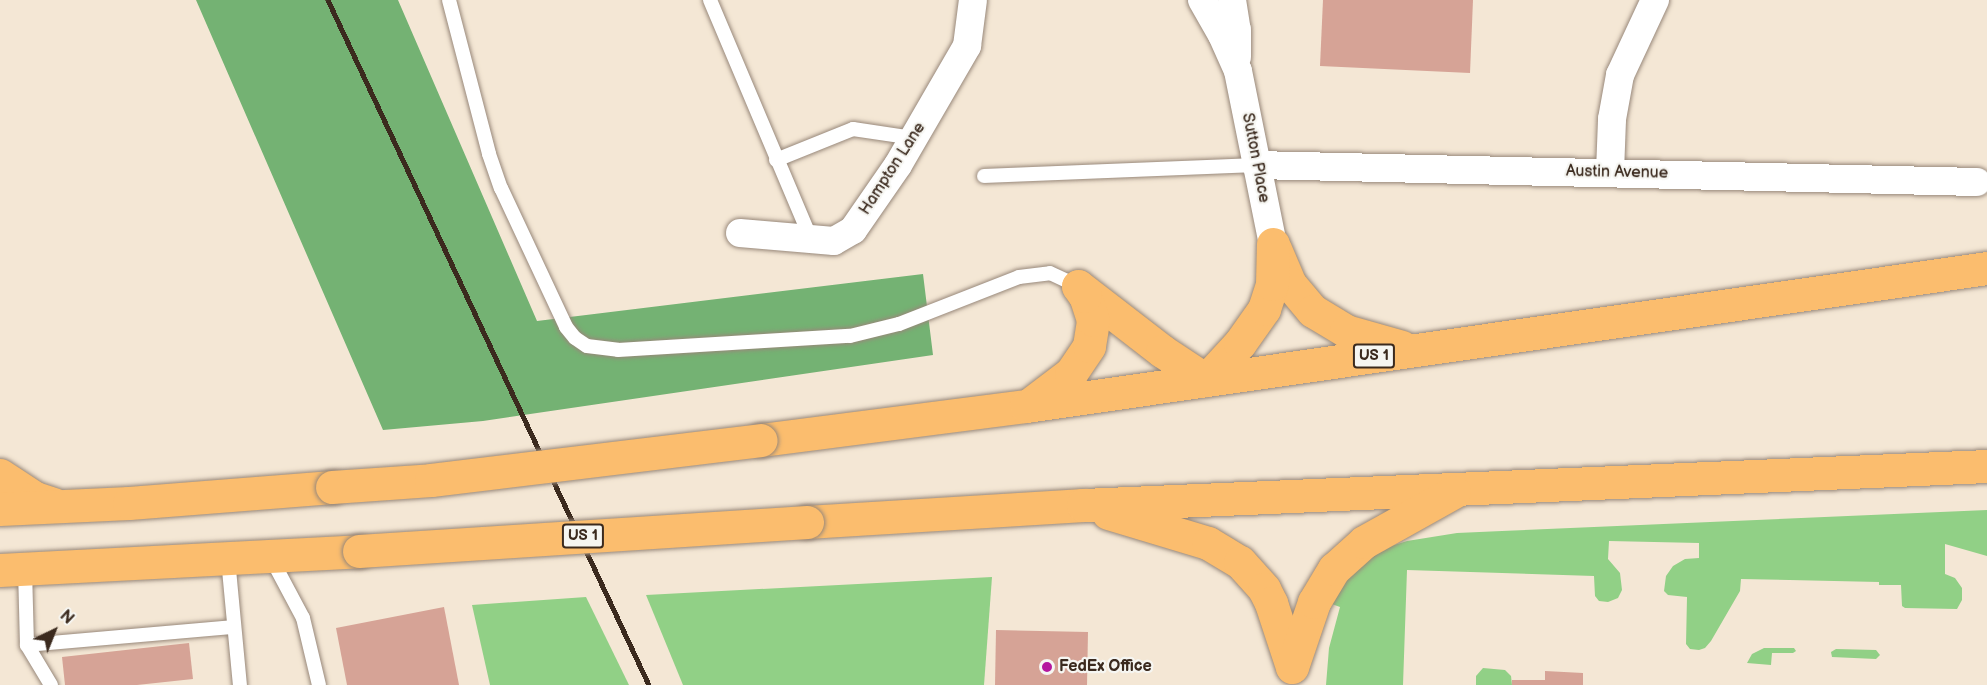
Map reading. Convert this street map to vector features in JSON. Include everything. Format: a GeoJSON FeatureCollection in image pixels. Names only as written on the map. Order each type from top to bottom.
{"type":"FeatureCollection","features":[{"type":"Feature","properties":{"kind":"highway"},"geometry":{"type":"LineString","coordinates":[[1078,286],[1162,351],[1206,380],[1240,343],[1264,309],[1272,284],[1272,244]]}},
{"type":"Feature","properties":{"kind":"highway"},"geometry":{"type":"LineString","coordinates":[[1272,244],[1290,284],[1313,311],[1346,331],[1415,351]]}},
{"type":"Feature","properties":{"kind":"highway","name":"US 1"},"geometry":{"type":"LineString","coordinates":[[0,509],[68,507],[442,479],[1026,406],[1987,268]]}},
{"type":"Feature","properties":{"kind":"highway"},"geometry":{"type":"LineString","coordinates":[[1026,406],[1044,396],[1071,373],[1089,346],[1093,320],[1085,296],[1078,286]]}},
{"type":"Feature","properties":{"kind":"highway","name":"US 1"},"geometry":{"type":"LineString","coordinates":[[12,569],[228,559],[1083,505],[1987,466]]}},
{"type":"Feature","properties":{"kind":"highway"},"geometry":{"type":"LineString","coordinates":[[0,475],[35,498],[68,507]]}},
{"type":"Feature","properties":{"kind":"highway"},"geometry":{"type":"LineString","coordinates":[[1083,505],[1208,543],[1240,562],[1253,575],[1271,603],[1292,667],[1314,602],[1334,569],[1364,542],[1461,488]]}},
{"type":"Feature","properties":{"kind":"street","name":"Hampton Lane"},"geometry":{"type":"LineString","coordinates":[[740,233],[834,241],[853,230],[874,203],[967,46],[972,0]]}},
{"type":"Feature","properties":{"kind":"street","name":"Sutton Place"},"geometry":{"type":"LineString","coordinates":[[1202,0],[1222,35],[1238,71]]}},
{"type":"Feature","properties":{"kind":"street","name":"Sutton Place"},"geometry":{"type":"LineString","coordinates":[[1232,0],[1237,30],[1238,71],[1272,244]]}},
{"type":"Feature","properties":{"kind":"street"},"geometry":{"type":"LineString","coordinates":[[1610,172],[1612,119],[1620,75],[1655,0]]}},
{"type":"Feature","properties":{"kind":"street","name":"Austin Avenue"},"geometry":{"type":"LineString","coordinates":[[1256,165],[1977,182]]}},
{"type":"Feature","properties":{"kind":"lane"},"geometry":{"type":"LineString","coordinates":[[449,0],[489,154],[501,188],[566,327],[575,338],[587,346],[618,350],[850,336],[899,324],[1019,277],[1050,273],[1078,286]]}},
{"type":"Feature","properties":{"kind":"lane"},"geometry":{"type":"LineString","coordinates":[[710,0],[776,160],[812,239]]}},
{"type":"Feature","properties":{"kind":"lane"},"geometry":{"type":"LineString","coordinates":[[776,160],[853,129],[914,138]]}},
{"type":"Feature","properties":{"kind":"lane"},"geometry":{"type":"LineString","coordinates":[[984,176],[1256,165]]}},
{"type":"Feature","properties":{"kind":"lane"},"geometry":{"type":"LineString","coordinates":[[270,556],[303,618],[319,685]]}},
{"type":"Feature","properties":{"kind":"lane"},"geometry":{"type":"LineString","coordinates":[[228,559],[240,685]]}},
{"type":"Feature","properties":{"kind":"lane"},"geometry":{"type":"LineString","coordinates":[[12,569],[27,645],[51,685]]}},
{"type":"Feature","properties":{"kind":"lane"},"geometry":{"type":"LineString","coordinates":[[27,645],[106,645],[233,627]]}},
{"type":"Feature","properties":{"kind":"green space"},"geometry":{"type":"Polygon","coordinates":[[[196,0],[398,0],[537,321],[923,274],[933,355],[483,421],[383,430],[196,0]]]}},
{"type":"Feature","properties":{"kind":"green space"},"geometry":{"type":"Polygon","coordinates":[[[1987,510],[1987,556],[1945,544],[1945,574],[1955,578],[1962,588],[1962,600],[1957,609],[1905,608],[1902,606],[1901,585],[1879,585],[1879,582],[1741,579],[1740,591],[1711,641],[1705,648],[1699,650],[1690,649],[1686,644],[1687,597],[1668,595],[1664,591],[1666,576],[1673,566],[1685,559],[1699,558],[1699,543],[1609,541],[1608,559],[1620,573],[1622,590],[1618,598],[1608,602],[1599,601],[1595,596],[1594,576],[1407,570],[1403,685],[1326,685],[1329,648],[1340,607],[1329,603],[1342,580],[1382,549],[1407,541],[1457,533],[1987,510]]]}},
{"type":"Feature","properties":{"kind":"green space"},"geometry":{"type":"Polygon","coordinates":[[[992,577],[984,685],[683,685],[646,595],[992,577]]]}},
{"type":"Feature","properties":{"kind":"green space"},"geometry":{"type":"Polygon","coordinates":[[[586,597],[629,685],[490,685],[472,605],[586,597]]]}},
{"type":"Feature","properties":{"kind":"green space"},"geometry":{"type":"Polygon","coordinates":[[[1764,648],[1794,648],[1796,651],[1772,653],[1771,665],[1747,663],[1752,654],[1764,648]]]}},
{"type":"Feature","properties":{"kind":"green space"},"geometry":{"type":"Polygon","coordinates":[[[1836,649],[1876,650],[1880,655],[1876,659],[1832,657],[1831,652],[1836,649]]]}},
{"type":"Feature","properties":{"kind":"green space"},"geometry":{"type":"Polygon","coordinates":[[[1483,668],[1505,670],[1511,676],[1512,685],[1476,685],[1476,676],[1483,668]]]}},
{"type":"Feature","properties":{"kind":"building"},"geometry":{"type":"Polygon","coordinates":[[[1323,0],[1473,0],[1470,73],[1320,66],[1323,0]]]}},
{"type":"Feature","properties":{"kind":"building"},"geometry":{"type":"Polygon","coordinates":[[[444,607],[459,685],[347,685],[336,628],[444,607]]]}},
{"type":"Feature","properties":{"kind":"building"},"geometry":{"type":"Polygon","coordinates":[[[996,630],[1088,632],[1087,685],[995,685],[996,630]]]}},
{"type":"Feature","properties":{"kind":"building"},"geometry":{"type":"Polygon","coordinates":[[[189,643],[193,679],[137,685],[65,685],[62,657],[189,643]]]}},
{"type":"Feature","properties":{"kind":"building"},"geometry":{"type":"Polygon","coordinates":[[[1545,671],[1583,673],[1583,685],[1512,685],[1512,680],[1545,680],[1545,671]]]}},
{"type":"Feature","properties":{"kind":"railway"},"geometry":{"type":"LineString","coordinates":[[328,0],[649,685]]}},
{"type":"Feature","properties":{"kind":"place","name":"FedEx Office"},"geometry":{"type":"Point","coordinates":[1047,667]}}]}
